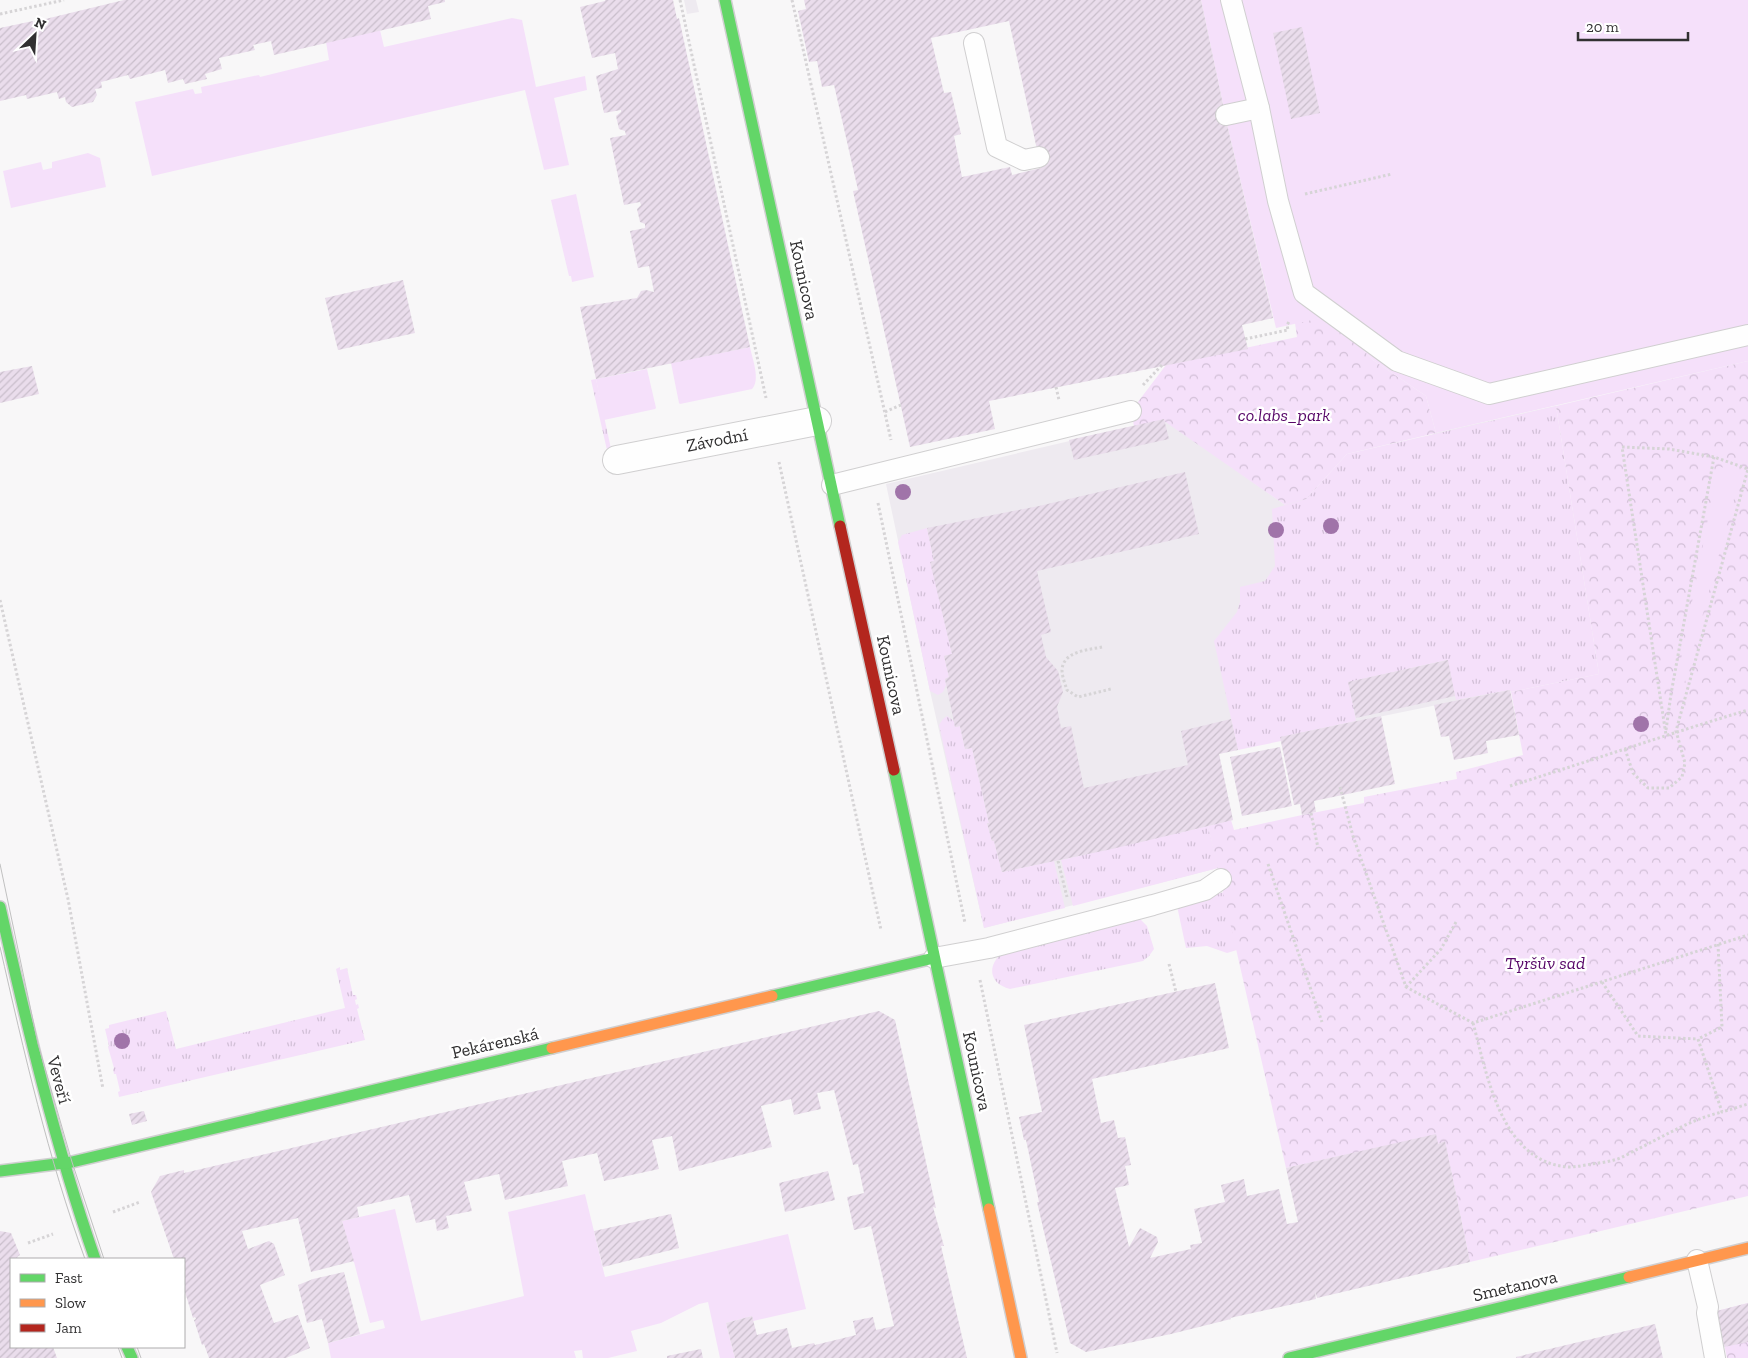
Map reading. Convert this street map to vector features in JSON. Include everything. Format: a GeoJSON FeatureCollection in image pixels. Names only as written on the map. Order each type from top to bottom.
{"type":"FeatureCollection","features":[{"type":"Feature","properties":{"kind":"street","name":"Kounicova"},"geometry":{"type":"LineString","coordinates":[[725,0],[1021,1358]]}},
{"type":"Feature","properties":{"kind":"street","name":"Závodní"},"geometry":{"type":"LineString","coordinates":[[617,460],[817,421]]}},
{"type":"Feature","properties":{"kind":"street","name":"Veveří"},"geometry":{"type":"LineString","coordinates":[[0,908],[31,1044],[64,1164],[95,1258]]}},
{"type":"Feature","properties":{"kind":"street","name":"Pekárenská"},"geometry":{"type":"LineString","coordinates":[[0,1171],[64,1164],[934,958]]}},
{"type":"Feature","properties":{"kind":"street","name":"Smetanova"},"geometry":{"type":"LineString","coordinates":[[1290,1358],[1748,1248]]}},
{"type":"Feature","properties":{"kind":"lane"},"geometry":{"type":"LineString","coordinates":[[1231,0],[1258,108],[1278,201],[1304,293],[1397,361],[1489,394],[1748,335]]}},
{"type":"Feature","properties":{"kind":"lane"},"geometry":{"type":"LineString","coordinates":[[974,44],[997,147],[1024,160],[1039,157]]}},
{"type":"Feature","properties":{"kind":"lane"},"geometry":{"type":"LineString","coordinates":[[1226,116],[1258,108]]}},
{"type":"Feature","properties":{"kind":"lane"},"geometry":{"type":"LineString","coordinates":[[832,485],[1131,410]]}},
{"type":"Feature","properties":{"kind":"lane"},"geometry":{"type":"LineString","coordinates":[[934,958],[973,951],[1074,926],[1205,890],[1221,879]]}},
{"type":"Feature","properties":{"kind":"lane"},"geometry":{"type":"LineString","coordinates":[[1696,1260],[1708,1307],[1707,1313],[1716,1358]]}},
{"type":"Feature","properties":{"kind":"path"},"geometry":{"type":"LineString","coordinates":[[0,14],[64,0]]}},
{"type":"Feature","properties":{"kind":"path"},"geometry":{"type":"LineString","coordinates":[[680,0],[881,930]]}},
{"type":"Feature","properties":{"kind":"path"},"geometry":{"type":"LineString","coordinates":[[792,0],[892,443],[872,475],[962,911],[986,1005],[1057,1354]]}},
{"type":"Feature","properties":{"kind":"path"},"geometry":{"type":"LineString","coordinates":[[1278,201],[1392,174]]}},
{"type":"Feature","properties":{"kind":"path"},"geometry":{"type":"LineString","coordinates":[[1245,339],[1288,330],[1287,325]]}},
{"type":"Feature","properties":{"kind":"path"},"geometry":{"type":"LineString","coordinates":[[885,412],[901,406]]}},
{"type":"Feature","properties":{"kind":"path"},"geometry":{"type":"LineString","coordinates":[[1625,750],[1632,773],[1648,788],[1669,788],[1682,777],[1686,763],[1676,731],[1748,469],[1714,457],[1669,449],[1622,447],[1666,735]]}},
{"type":"Feature","properties":{"kind":"path"},"geometry":{"type":"LineString","coordinates":[[1666,735],[1673,685],[1714,457]]}},
{"type":"Feature","properties":{"kind":"path"},"geometry":{"type":"LineString","coordinates":[[0,600],[68,899],[104,1089]]}},
{"type":"Feature","properties":{"kind":"path"},"geometry":{"type":"LineString","coordinates":[[1102,647],[1069,656],[1064,661],[1062,681],[1067,690],[1078,697],[1111,689]]}},
{"type":"Feature","properties":{"kind":"path"},"geometry":{"type":"LineString","coordinates":[[1510,786],[1625,750],[1676,731],[1748,710]]}},
{"type":"Feature","properties":{"kind":"path"},"geometry":{"type":"LineString","coordinates":[[1340,787],[1353,836],[1406,987],[1473,1023],[1748,935]]}},
{"type":"Feature","properties":{"kind":"path"},"geometry":{"type":"LineString","coordinates":[[1311,813],[1318,848]]}},
{"type":"Feature","properties":{"kind":"path"},"geometry":{"type":"LineString","coordinates":[[1058,861],[1074,926]]}},
{"type":"Feature","properties":{"kind":"path"},"geometry":{"type":"LineString","coordinates":[[1268,864],[1322,1022]]}},
{"type":"Feature","properties":{"kind":"path"},"geometry":{"type":"LineString","coordinates":[[1406,987],[1441,949],[1456,922]]}},
{"type":"Feature","properties":{"kind":"path"},"geometry":{"type":"LineString","coordinates":[[1602,982],[1638,1036],[1698,1039],[1722,1027],[1718,944]]}},
{"type":"Feature","properties":{"kind":"path"},"geometry":{"type":"LineString","coordinates":[[1169,964],[1176,992]]}},
{"type":"Feature","properties":{"kind":"path"},"geometry":{"type":"LineString","coordinates":[[1473,1023],[1491,1087],[1502,1116],[1510,1130],[1523,1146],[1540,1159],[1555,1164],[1570,1167],[1614,1160],[1704,1116],[1748,1104]]}},
{"type":"Feature","properties":{"kind":"path"},"geometry":{"type":"LineString","coordinates":[[1698,1039],[1722,1112]]}},
{"type":"Feature","properties":{"kind":"shaded area"},"geometry":{"type":"Polygon","coordinates":[[[684,0],[696,0],[699,12],[687,14],[684,0]]]}},
{"type":"Feature","properties":{"kind":"shaded area"},"geometry":{"type":"Polygon","coordinates":[[[1556,406],[1511,692],[1510,690],[1281,737],[1219,754],[1233,820],[1208,826],[1218,868],[984,928],[930,691],[886,484],[1164,419],[1285,505],[1436,433],[1556,406]]]}},
{"type":"Feature","properties":{"kind":"green space"},"geometry":{"type":"Polygon","coordinates":[[[1201,0],[1748,0],[1748,361],[1436,433],[1426,396],[1373,360],[1330,316],[1276,328],[1229,133],[1201,0]]]}},
{"type":"Feature","properties":{"kind":"green space"},"geometry":{"type":"Polygon","coordinates":[[[512,18],[522,20],[536,87],[585,76],[587,90],[554,98],[569,165],[544,170],[525,90],[152,176],[135,102],[193,89],[195,94],[202,93],[201,87],[259,75],[260,77],[329,60],[326,42],[380,30],[384,47],[512,18]]]}},
{"type":"Feature","properties":{"kind":"green space"},"geometry":{"type":"Polygon","coordinates":[[[88,153],[100,158],[106,187],[11,208],[3,171],[41,162],[43,170],[52,168],[52,162],[88,153]]]}},
{"type":"Feature","properties":{"kind":"green space"},"geometry":{"type":"Polygon","coordinates":[[[576,194],[594,277],[572,282],[551,200],[576,194]]]}},
{"type":"Feature","properties":{"kind":"green space","name":"co.labs_park"},"geometry":{"type":"Polygon","coordinates":[[[1330,316],[1373,360],[1426,396],[1436,433],[1347,454],[1306,499],[1285,505],[1164,421],[1134,426],[1131,411],[1166,365],[1297,337],[1295,323],[1330,316]]]}},
{"type":"Feature","properties":{"kind":"green space"},"geometry":{"type":"Polygon","coordinates":[[[750,347],[756,375],[755,385],[752,389],[679,403],[671,363],[750,347]]]}},
{"type":"Feature","properties":{"kind":"green space","name":"Tyršův sad"},"geometry":{"type":"Polygon","coordinates":[[[1748,361],[1748,1196],[1470,1262],[1445,1142],[1438,1144],[1435,1135],[1286,1168],[1208,826],[1231,820],[1234,830],[1364,803],[1364,797],[1457,779],[1456,772],[1523,755],[1511,692],[1599,674],[1556,406],[1748,361]]]}},
{"type":"Feature","properties":{"kind":"green space"},"geometry":{"type":"Polygon","coordinates":[[[647,369],[656,408],[604,420],[596,379],[647,369]]]}},
{"type":"Feature","properties":{"kind":"green space"},"geometry":{"type":"Polygon","coordinates":[[[596,379],[616,472],[612,472],[591,380],[596,379]]]}},
{"type":"Feature","properties":{"kind":"green space"},"geometry":{"type":"Polygon","coordinates":[[[1556,406],[1599,674],[1511,692],[1510,690],[1456,700],[1447,660],[1349,682],[1356,721],[1281,737],[1281,741],[1238,750],[1214,641],[1237,612],[1240,602],[1240,587],[1265,581],[1275,566],[1272,509],[1306,499],[1347,454],[1556,406]]]}},
{"type":"Feature","properties":{"kind":"green space"},"geometry":{"type":"Polygon","coordinates":[[[1718,466],[1741,473],[1680,699],[1674,696],[1718,466]]]}},
{"type":"Feature","properties":{"kind":"green space"},"geometry":{"type":"Polygon","coordinates":[[[927,528],[934,561],[931,562],[952,654],[944,656],[949,677],[945,679],[946,685],[943,692],[938,695],[930,691],[898,542],[902,535],[927,528]]]}},
{"type":"Feature","properties":{"kind":"green space"},"geometry":{"type":"Polygon","coordinates":[[[947,716],[954,721],[955,727],[960,726],[965,749],[972,748],[989,823],[987,823],[1002,872],[1054,861],[1065,908],[984,928],[939,725],[947,716]]]}},
{"type":"Feature","properties":{"kind":"green space"},"geometry":{"type":"Polygon","coordinates":[[[1208,826],[1218,868],[1073,906],[1061,860],[1208,826]]]}},
{"type":"Feature","properties":{"kind":"green space"},"geometry":{"type":"Polygon","coordinates":[[[1224,892],[1237,950],[1227,953],[1207,946],[1186,948],[1177,906],[1224,892]]]}},
{"type":"Feature","properties":{"kind":"green space"},"geometry":{"type":"Polygon","coordinates":[[[1140,919],[1147,926],[1154,949],[1143,961],[1010,989],[998,983],[992,974],[994,964],[1002,953],[1128,920],[1140,919]]]}},
{"type":"Feature","properties":{"kind":"green space"},"geometry":{"type":"Polygon","coordinates":[[[340,967],[340,970],[347,968],[353,995],[356,995],[357,999],[355,1000],[359,1008],[357,1009],[365,1040],[119,1097],[118,1092],[120,1091],[116,1074],[114,1074],[105,1029],[109,1028],[109,1025],[166,1011],[176,1049],[345,1008],[336,969],[340,967]]]}},
{"type":"Feature","properties":{"kind":"green space"},"geometry":{"type":"Polygon","coordinates":[[[585,1194],[605,1277],[788,1234],[806,1309],[753,1321],[752,1316],[726,1323],[735,1358],[720,1358],[708,1302],[699,1304],[661,1323],[631,1331],[637,1351],[608,1358],[583,1358],[582,1350],[574,1351],[576,1358],[331,1358],[328,1343],[385,1328],[383,1320],[370,1323],[342,1221],[395,1209],[421,1321],[524,1296],[508,1212],[585,1194]]]}},
{"type":"Feature","properties":{"kind":"green space"},"geometry":{"type":"Polygon","coordinates":[[[1748,1303],[1748,1358],[1727,1358],[1717,1311],[1748,1303]]]}},
{"type":"Feature","properties":{"kind":"building"},"geometry":{"type":"Polygon","coordinates":[[[124,0],[445,0],[445,2],[428,6],[431,19],[274,55],[271,41],[253,45],[255,50],[219,58],[222,69],[205,74],[207,79],[185,84],[183,79],[168,83],[165,70],[130,79],[128,75],[101,82],[102,88],[95,89],[97,95],[93,102],[72,107],[66,102],[65,97],[59,99],[57,92],[27,99],[26,95],[0,101],[0,28],[124,0]]]}},
{"type":"Feature","properties":{"kind":"building"},"geometry":{"type":"Polygon","coordinates":[[[605,0],[673,0],[677,19],[679,18],[750,347],[596,379],[580,307],[637,298],[641,291],[654,292],[649,266],[638,268],[630,231],[645,228],[645,224],[640,222],[637,209],[641,205],[640,202],[624,205],[610,138],[626,135],[625,131],[619,129],[616,116],[621,110],[604,113],[596,76],[618,69],[615,53],[592,58],[580,7],[605,0]]]}},
{"type":"Feature","properties":{"kind":"building"},"geometry":{"type":"Polygon","coordinates":[[[804,0],[1201,0],[1229,133],[1273,318],[1242,325],[1248,349],[989,401],[995,429],[910,447],[853,191],[858,190],[834,85],[822,87],[817,61],[809,62],[798,11],[806,9],[804,0]],[[1009,21],[931,38],[944,93],[951,92],[961,134],[954,136],[962,177],[1010,167],[1012,175],[1041,168],[1009,21]]]}},
{"type":"Feature","properties":{"kind":"building"},"geometry":{"type":"Polygon","coordinates":[[[1302,27],[1320,113],[1291,119],[1273,33],[1302,27]]]}},
{"type":"Feature","properties":{"kind":"building"},"geometry":{"type":"Polygon","coordinates":[[[403,280],[415,333],[338,350],[325,298],[403,280]]]}},
{"type":"Feature","properties":{"kind":"building"},"geometry":{"type":"Polygon","coordinates":[[[32,366],[39,394],[0,403],[0,372],[32,366]]]}},
{"type":"Feature","properties":{"kind":"building"},"geometry":{"type":"Polygon","coordinates":[[[1164,419],[1169,439],[1074,460],[1069,440],[1164,419]]]}},
{"type":"Feature","properties":{"kind":"building"},"geometry":{"type":"Polygon","coordinates":[[[1185,472],[1199,534],[1037,571],[1051,632],[1041,635],[1046,657],[1058,671],[1063,692],[1057,707],[1061,728],[1071,726],[1084,788],[1188,765],[1181,731],[1231,719],[1238,750],[1219,754],[1233,820],[1112,849],[1002,872],[987,823],[989,823],[972,748],[965,749],[960,726],[955,727],[945,679],[949,677],[944,656],[952,654],[930,562],[934,561],[927,528],[1039,506],[1185,472]]]}},
{"type":"Feature","properties":{"kind":"building"},"geometry":{"type":"Polygon","coordinates":[[[1448,660],[1455,696],[1356,718],[1348,682],[1448,660]]]}},
{"type":"Feature","properties":{"kind":"building"},"geometry":{"type":"Polygon","coordinates":[[[1510,690],[1519,735],[1486,741],[1488,753],[1454,760],[1449,736],[1441,737],[1434,705],[1510,690]]]}},
{"type":"Feature","properties":{"kind":"building"},"geometry":{"type":"Polygon","coordinates":[[[1381,716],[1395,784],[1314,801],[1316,812],[1302,815],[1300,804],[1294,805],[1280,737],[1381,716]]]}},
{"type":"Feature","properties":{"kind":"building"},"geometry":{"type":"Polygon","coordinates":[[[1280,747],[1292,806],[1242,816],[1230,757],[1280,747]]]}},
{"type":"Feature","properties":{"kind":"building"},"geometry":{"type":"Polygon","coordinates":[[[1215,983],[1229,1048],[1092,1079],[1101,1123],[1114,1120],[1118,1138],[1125,1137],[1131,1165],[1125,1166],[1129,1185],[1115,1188],[1129,1247],[1140,1228],[1157,1237],[1158,1242],[1150,1258],[1191,1249],[1190,1245],[1202,1243],[1194,1209],[1225,1202],[1221,1185],[1244,1179],[1247,1196],[1279,1189],[1287,1224],[1298,1222],[1286,1168],[1436,1134],[1438,1144],[1445,1141],[1470,1262],[1317,1298],[1315,1291],[1316,1299],[1230,1318],[1171,1334],[1086,1352],[1070,1343],[1037,1202],[1039,1202],[1026,1140],[1024,1140],[1019,1117],[1042,1112],[1024,1025],[1215,983]]]}},
{"type":"Feature","properties":{"kind":"building"},"geometry":{"type":"Polygon","coordinates":[[[879,1011],[895,1020],[936,1208],[933,1207],[944,1246],[941,1246],[967,1358],[735,1358],[726,1323],[752,1316],[757,1335],[787,1328],[792,1348],[814,1343],[815,1345],[856,1335],[853,1321],[873,1317],[876,1330],[894,1326],[871,1226],[854,1230],[847,1197],[864,1193],[858,1164],[853,1165],[834,1090],[817,1093],[821,1109],[794,1115],[791,1099],[761,1106],[772,1147],[679,1171],[672,1136],[652,1140],[659,1169],[604,1181],[597,1153],[562,1161],[568,1186],[505,1200],[499,1174],[464,1182],[472,1211],[446,1216],[449,1228],[437,1231],[435,1219],[416,1223],[409,1195],[357,1207],[359,1217],[342,1221],[354,1261],[311,1272],[298,1218],[242,1231],[248,1249],[269,1241],[274,1244],[285,1275],[260,1285],[274,1323],[298,1315],[310,1348],[286,1358],[209,1358],[204,1344],[202,1345],[194,1320],[196,1319],[195,1317],[193,1318],[185,1292],[185,1258],[174,1258],[151,1192],[160,1176],[184,1170],[184,1173],[879,1011]]]}},
{"type":"Feature","properties":{"kind":"building"},"geometry":{"type":"Polygon","coordinates":[[[144,1111],[147,1121],[132,1125],[129,1114],[144,1111]]]}},
{"type":"Feature","properties":{"kind":"building"},"geometry":{"type":"Polygon","coordinates":[[[828,1171],[835,1200],[785,1212],[779,1183],[828,1171]]]}},
{"type":"Feature","properties":{"kind":"building"},"geometry":{"type":"Polygon","coordinates":[[[671,1214],[679,1248],[603,1267],[594,1231],[671,1214]]]}},
{"type":"Feature","properties":{"kind":"building"},"geometry":{"type":"Polygon","coordinates":[[[0,1231],[11,1233],[20,1255],[18,1258],[10,1258],[10,1348],[53,1348],[57,1358],[0,1358],[0,1231]]]}},
{"type":"Feature","properties":{"kind":"building"},"geometry":{"type":"Polygon","coordinates":[[[344,1272],[360,1334],[328,1343],[322,1319],[307,1323],[298,1285],[313,1279],[344,1272]]]}},
{"type":"Feature","properties":{"kind":"building"},"geometry":{"type":"Polygon","coordinates":[[[1748,1303],[1748,1342],[1724,1347],[1717,1311],[1748,1303]]]}},
{"type":"Feature","properties":{"kind":"building"},"geometry":{"type":"Polygon","coordinates":[[[1655,1324],[1663,1358],[1516,1358],[1516,1357],[1655,1324]]]}},
{"type":"Feature","properties":{"kind":"building"},"geometry":{"type":"Polygon","coordinates":[[[701,1349],[703,1358],[667,1358],[667,1356],[701,1349]]]}},
{"type":"Feature","properties":{"kind":"tram line"},"geometry":{"type":"LineString","coordinates":[[0,864],[38,1044],[72,1162],[104,1258]]}},
{"type":"Feature","properties":{"kind":"tram line"},"geometry":{"type":"LineString","coordinates":[[0,947],[48,1144],[85,1258]]}},
{"type":"Feature","properties":{"kind":"tram line"},"geometry":{"type":"LineString","coordinates":[[118,1348],[122,1358]]}},
{"type":"Feature","properties":{"kind":"tram line"},"geometry":{"type":"LineString","coordinates":[[137,1348],[141,1358]]}},
{"type":"Feature","properties":{"kind":"traffic: fast"},"geometry":{"type":"LineString","coordinates":[[725,0],[840,526]]}},
{"type":"Feature","properties":{"kind":"traffic: fast"},"geometry":{"type":"LineString","coordinates":[[894,770],[989,1209]]}},
{"type":"Feature","properties":{"kind":"traffic: fast"},"geometry":{"type":"LineString","coordinates":[[0,907],[54,1128],[95,1258]]}},
{"type":"Feature","properties":{"kind":"traffic: fast"},"geometry":{"type":"LineString","coordinates":[[772,996],[934,958]]}},
{"type":"Feature","properties":{"kind":"traffic: fast"},"geometry":{"type":"LineString","coordinates":[[0,1171],[72,1162],[552,1048]]}},
{"type":"Feature","properties":{"kind":"traffic: fast"},"geometry":{"type":"LineString","coordinates":[[1289,1358],[1629,1277]]}},
{"type":"Feature","properties":{"kind":"traffic: fast"},"geometry":{"type":"LineString","coordinates":[[127,1348],[132,1358]]}},
{"type":"Feature","properties":{"kind":"traffic: slow"},"geometry":{"type":"LineString","coordinates":[[552,1048],[772,996]]}},
{"type":"Feature","properties":{"kind":"traffic: slow"},"geometry":{"type":"LineString","coordinates":[[989,1209],[1021,1358]]}},
{"type":"Feature","properties":{"kind":"traffic: slow"},"geometry":{"type":"LineString","coordinates":[[1629,1277],[1748,1248]]}},
{"type":"Feature","properties":{"kind":"traffic: jam"},"geometry":{"type":"LineString","coordinates":[[840,526],[894,770]]}}]}
